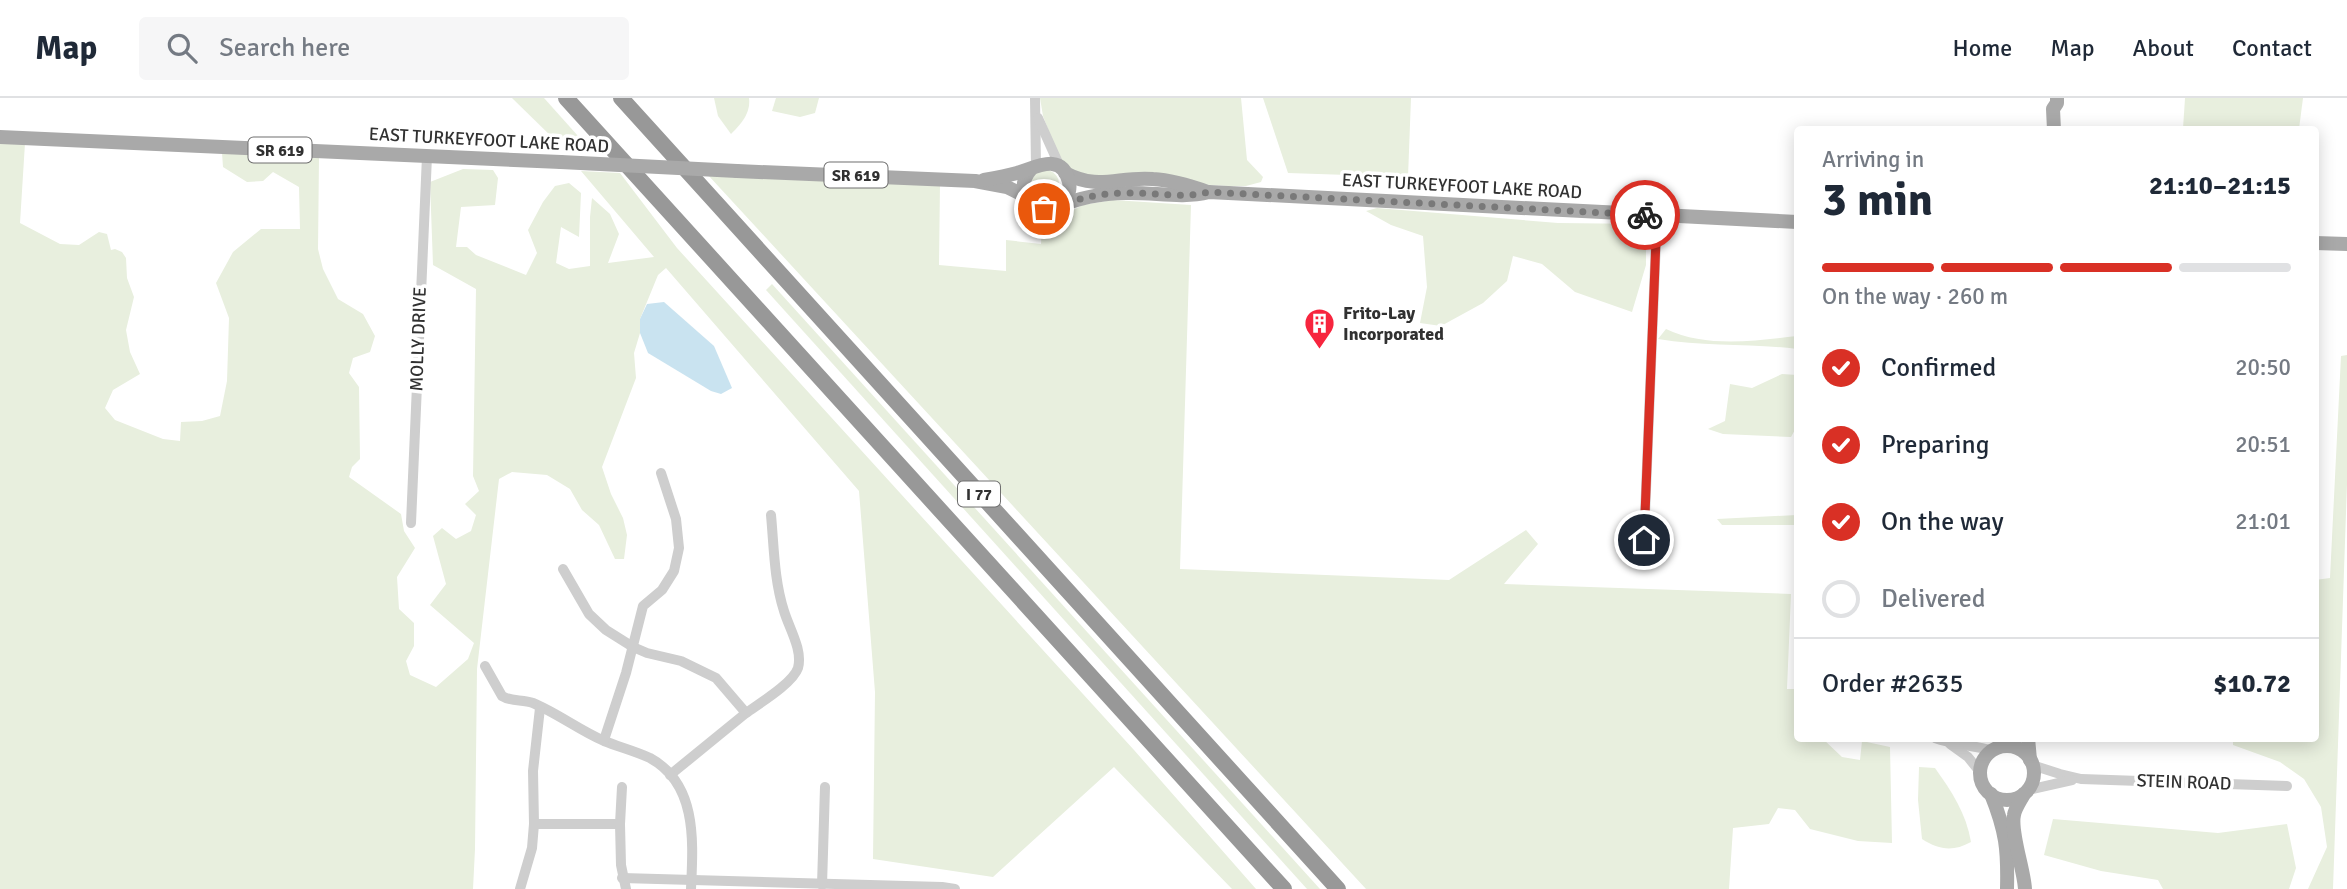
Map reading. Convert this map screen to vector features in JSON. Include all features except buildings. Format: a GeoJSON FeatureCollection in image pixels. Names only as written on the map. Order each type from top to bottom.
{"type":"FeatureCollection","features":[{"type":"Feature","properties":{"kind":"highway","name":"I 77"},"geometry":{"type":"LineString","coordinates":[[566,98],[1284,889]]}},
{"type":"Feature","properties":{"kind":"highway","name":"I 77"},"geometry":{"type":"LineString","coordinates":[[621,98],[1338,889]]}},
{"type":"Feature","properties":{"kind":"main road"},"geometry":{"type":"LineString","coordinates":[[2054,126],[2053,109],[2057,101]]}},
{"type":"Feature","properties":{"kind":"main road"},"geometry":{"type":"LineString","coordinates":[[2057,101],[2061,109],[2062,126]]}},
{"type":"Feature","properties":{"kind":"main road","name":"EAST TURKEYFOOT LAKE ROAD"},"geometry":{"type":"LineString","coordinates":[[0,137],[975,181],[1007,187],[1025,197]]}},
{"type":"Feature","properties":{"kind":"main road"},"geometry":{"type":"LineString","coordinates":[[1045,163],[1063,170],[1070,187],[1068,195],[1058,206],[1051,209],[1036,207],[1025,197],[1024,181],[1034,167],[1045,163]]}},
{"type":"Feature","properties":{"kind":"main road","name":"EAST TURKEYFOOT LAKE ROAD"},"geometry":{"type":"LineString","coordinates":[[975,181],[1034,167]]}},
{"type":"Feature","properties":{"kind":"main road","name":"EAST TURKEYFOOT LAKE ROAD"},"geometry":{"type":"LineString","coordinates":[[1063,170],[1089,183],[1106,183],[1120,178],[1155,178],[1209,192],[1794,222]]}},
{"type":"Feature","properties":{"kind":"main road","name":"EAST TURKEYFOOT LAKE ROAD"},"geometry":{"type":"LineString","coordinates":[[1058,206],[1098,194],[1190,197],[1209,192]]}},
{"type":"Feature","properties":{"kind":"main road"},"geometry":{"type":"LineString","coordinates":[[2319,243],[2347,244]]}},
{"type":"Feature","properties":{"kind":"main road"},"geometry":{"type":"LineString","coordinates":[[2025,889],[2013,816],[2034,779],[2028,742]]}},
{"type":"Feature","properties":{"kind":"main road"},"geometry":{"type":"LineString","coordinates":[[2007,889],[2007,841],[2002,821],[1991,794],[1981,780],[1980,772],[1986,756],[1999,745],[2018,748],[2031,762]]}},
{"type":"Feature","properties":{"kind":"main road"},"geometry":{"type":"LineString","coordinates":[[1991,794],[2007,800],[2026,792]]}},
{"type":"Feature","properties":{"kind":"street"},"geometry":{"type":"LineString","coordinates":[[1034,167],[1035,98]]}},
{"type":"Feature","properties":{"kind":"street"},"geometry":{"type":"LineString","coordinates":[[1036,115],[1063,170]]}},
{"type":"Feature","properties":{"kind":"street","name":"MOLLY DRIVE"},"geometry":{"type":"LineString","coordinates":[[411,523],[427,156]]}},
{"type":"Feature","properties":{"kind":"street"},"geometry":{"type":"LineString","coordinates":[[1644,540],[1657,215]]}},
{"type":"Feature","properties":{"kind":"street"},"geometry":{"type":"LineString","coordinates":[[604,740],[643,606],[662,590],[674,571],[679,548],[676,519],[661,473]]}},
{"type":"Feature","properties":{"kind":"street"},"geometry":{"type":"LineString","coordinates":[[670,775],[792,678],[799,667],[799,654],[783,610],[777,580],[771,515]]}},
{"type":"Feature","properties":{"kind":"street"},"geometry":{"type":"LineString","coordinates":[[563,569],[589,614],[606,630],[633,647],[699,668],[716,678],[746,713]]}},
{"type":"Feature","properties":{"kind":"street"},"geometry":{"type":"LineString","coordinates":[[485,666],[506,699],[531,702],[604,740],[651,759],[670,775],[687,807],[693,831],[691,885]]}},
{"type":"Feature","properties":{"kind":"street"},"geometry":{"type":"LineString","coordinates":[[520,889],[532,848],[533,771],[540,708]]}},
{"type":"Feature","properties":{"kind":"street"},"geometry":{"type":"LineString","coordinates":[[1948,743],[1999,745]]}},
{"type":"Feature","properties":{"kind":"street"},"geometry":{"type":"LineString","coordinates":[[1948,743],[1968,757],[1980,772]]}},
{"type":"Feature","properties":{"kind":"street","name":"STEIN ROAD"},"geometry":{"type":"LineString","coordinates":[[2031,762],[2060,775],[2081,779],[2287,786]]}},
{"type":"Feature","properties":{"kind":"street","name":"STEIN ROAD"},"geometry":{"type":"LineString","coordinates":[[2026,792],[2081,779]]}},
{"type":"Feature","properties":{"kind":"street"},"geometry":{"type":"LineString","coordinates":[[622,787],[620,824],[624,884],[955,889]]}},
{"type":"Feature","properties":{"kind":"street"},"geometry":{"type":"LineString","coordinates":[[822,885],[825,787]]}},
{"type":"Feature","properties":{"kind":"street"},"geometry":{"type":"LineString","coordinates":[[534,824],[620,824]]}},
{"type":"Feature","properties":{"kind":"green space"},"geometry":{"type":"Polygon","coordinates":[[[512,98],[544,98],[578,136],[556,141],[512,98]]]}},
{"type":"Feature","properties":{"kind":"green space"},"geometry":{"type":"Polygon","coordinates":[[[714,98],[749,98],[747,113],[731,134],[718,116],[714,98]]]}},
{"type":"Feature","properties":{"kind":"green space"},"geometry":{"type":"Polygon","coordinates":[[[776,98],[819,98],[815,113],[800,117],[772,111],[776,98]]]}},
{"type":"Feature","properties":{"kind":"green space"},"geometry":{"type":"Polygon","coordinates":[[[1040,98],[1241,98],[1247,160],[1263,177],[1261,182],[1246,186],[1091,178],[1069,169],[1058,155],[1043,116],[1040,98]]]}},
{"type":"Feature","properties":{"kind":"green space"},"geometry":{"type":"Polygon","coordinates":[[[1263,98],[1411,98],[1408,177],[1288,173],[1263,98]]]}},
{"type":"Feature","properties":{"kind":"green space"},"geometry":{"type":"Polygon","coordinates":[[[2185,98],[2303,98],[2299,126],[2183,126],[2185,98]]]}},
{"type":"Feature","properties":{"kind":"green space"},"geometry":{"type":"Polygon","coordinates":[[[0,142],[25,143],[20,223],[60,244],[79,245],[99,232],[107,234],[111,250],[122,252],[126,258],[127,278],[134,297],[126,330],[130,352],[140,374],[113,390],[105,408],[115,420],[163,439],[180,441],[181,422],[202,421],[220,416],[227,381],[229,318],[216,283],[233,252],[261,229],[300,229],[299,187],[273,172],[263,181],[247,182],[223,167],[222,153],[319,157],[318,249],[323,269],[338,299],[363,314],[375,336],[370,352],[353,358],[349,373],[359,387],[360,459],[352,467],[349,477],[401,514],[404,531],[415,548],[397,577],[399,609],[414,623],[414,646],[406,661],[410,675],[436,687],[468,659],[474,643],[430,605],[446,584],[433,536],[442,528],[456,539],[471,531],[476,515],[465,504],[479,491],[473,476],[476,289],[433,265],[430,182],[463,169],[493,170],[498,178],[495,205],[461,207],[456,247],[467,247],[476,255],[526,275],[537,253],[528,230],[555,186],[569,183],[581,193],[579,237],[561,227],[556,263],[569,269],[590,266],[592,198],[610,214],[619,234],[608,263],[654,257],[581,171],[620,173],[677,248],[1134,750],[1256,889],[1232,889],[1114,767],[993,877],[873,859],[875,692],[859,491],[666,268],[658,275],[640,319],[640,333],[634,353],[636,378],[602,467],[623,518],[627,535],[624,559],[615,559],[599,525],[582,510],[570,489],[547,475],[512,472],[499,479],[477,669],[473,889],[0,889],[0,142]]]}},
{"type":"Feature","properties":{"kind":"green space"},"geometry":{"type":"Polygon","coordinates":[[[1045,170],[1055,174],[1059,184],[1055,194],[1045,198],[1035,194],[1031,184],[1035,174],[1045,170]]]}},
{"type":"Feature","properties":{"kind":"green space"},"geometry":{"type":"Polygon","coordinates":[[[708,175],[940,183],[939,265],[1006,271],[1006,240],[1041,244],[1042,216],[1065,214],[1083,205],[1113,200],[1191,205],[1180,569],[1449,580],[1526,530],[1538,544],[1504,584],[1791,594],[1787,689],[1794,689],[1794,742],[1826,742],[1842,757],[1860,760],[1862,742],[1890,747],[1892,843],[1858,841],[1810,829],[1795,810],[1778,808],[1769,824],[1733,828],[1729,889],[1366,889],[708,175]]]}},
{"type":"Feature","properties":{"kind":"green space"},"geometry":{"type":"Polygon","coordinates":[[[1377,208],[1558,223],[1646,224],[1646,265],[1632,312],[1575,292],[1542,264],[1513,256],[1507,281],[1483,303],[1441,326],[1420,323],[1427,287],[1423,236],[1391,225],[1366,211],[1377,208]]]}},
{"type":"Feature","properties":{"kind":"green space"},"geometry":{"type":"Polygon","coordinates":[[[772,284],[1320,889],[1307,889],[766,290],[772,284]]]}},
{"type":"Feature","properties":{"kind":"green space"},"geometry":{"type":"Polygon","coordinates":[[[1666,329],[1697,339],[1730,342],[1794,336],[1794,349],[1693,343],[1658,339],[1666,329]]]}},
{"type":"Feature","properties":{"kind":"green space"},"geometry":{"type":"Polygon","coordinates":[[[2347,355],[2347,484],[2333,889],[2308,889],[2327,847],[2321,807],[2304,779],[2280,762],[2233,745],[2233,742],[2319,742],[2319,579],[2330,578],[2341,356],[2347,355]]]}},
{"type":"Feature","properties":{"kind":"green space"},"geometry":{"type":"Polygon","coordinates":[[[1782,374],[1794,375],[1794,432],[1791,437],[1723,434],[1708,429],[1725,421],[1730,384],[1752,388],[1782,374]]]}},
{"type":"Feature","properties":{"kind":"green space"},"geometry":{"type":"Polygon","coordinates":[[[1794,515],[1794,525],[1722,525],[1717,519],[1794,515]]]}},
{"type":"Feature","properties":{"kind":"green space"},"geometry":{"type":"Polygon","coordinates":[[[1919,767],[1935,768],[1962,812],[1971,842],[1946,848],[1934,846],[1922,839],[1918,800],[1919,767]]]}},
{"type":"Feature","properties":{"kind":"green space"},"geometry":{"type":"Polygon","coordinates":[[[2053,819],[2218,833],[2287,824],[2296,868],[2289,889],[2163,889],[2158,880],[2101,871],[2044,855],[2053,819]]]}},
{"type":"Feature","properties":{"kind":"water"},"geometry":{"type":"Polygon","coordinates":[[[664,302],[714,346],[732,388],[721,394],[711,391],[648,353],[640,333],[640,319],[647,304],[664,302]]]}},
{"type":"Feature","properties":{"kind":"way so far"},"geometry":{"type":"LineString","coordinates":[[1044,209],[1098,194],[1190,197],[1209,192],[1645,215]]}},
{"type":"Feature","properties":{"kind":"place","name":"Frito-Lay Incorporated"},"geometry":{"type":"Point","coordinates":[1320,350]}},
{"type":"Feature","properties":{"kind":"route"},"geometry":{"type":"LineString","coordinates":[[1644,540],[1657,215],[1645,215]]}}]}
